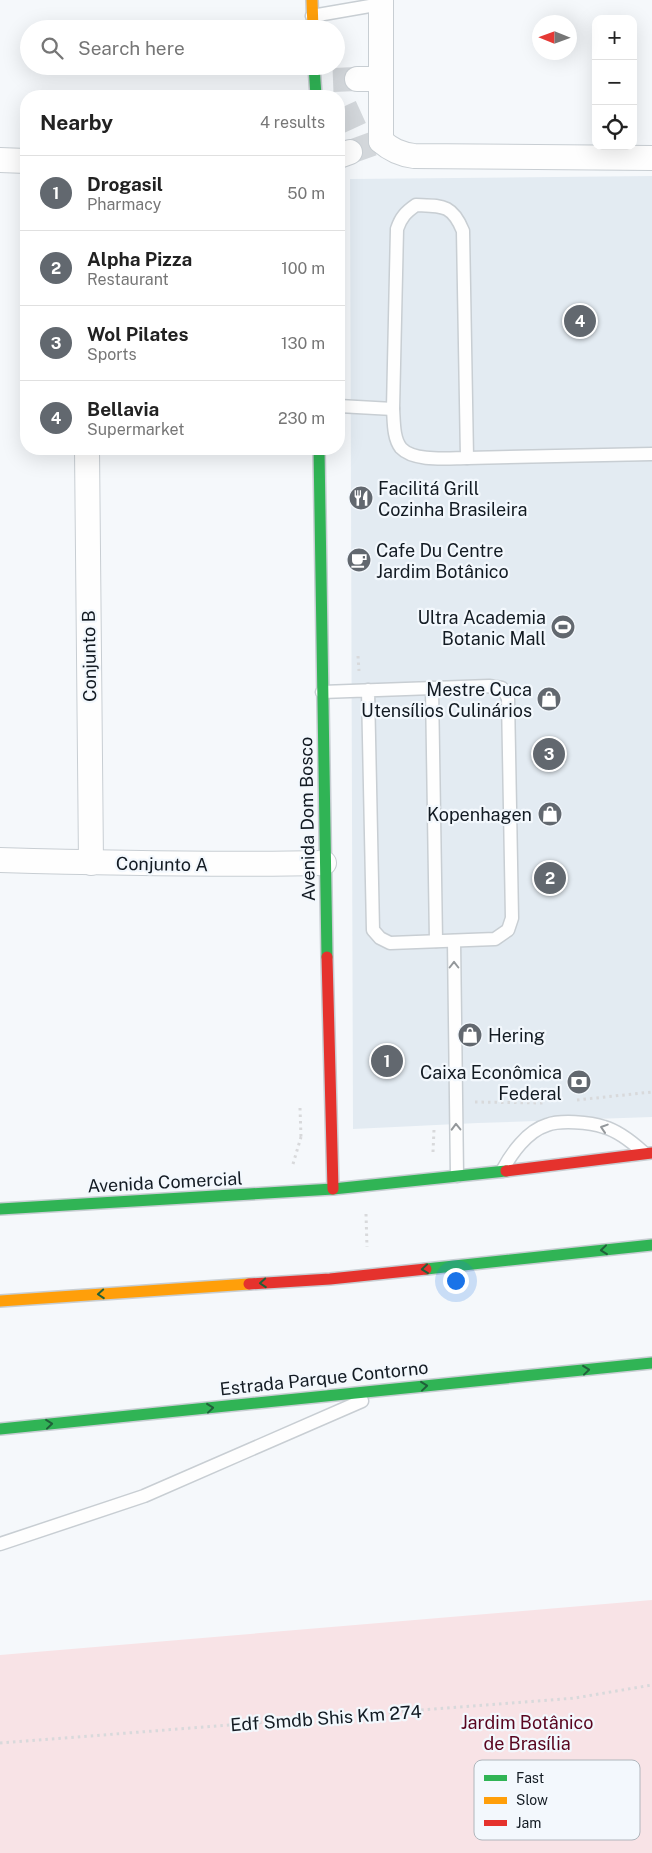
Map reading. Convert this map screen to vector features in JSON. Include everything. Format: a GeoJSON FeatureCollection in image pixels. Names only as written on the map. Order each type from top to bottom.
{"type":"FeatureCollection","features":[{"type":"Feature","properties":{"kind":"main road"},"geometry":{"type":"LineString","coordinates":[[312,0],[313,20]]}},
{"type":"Feature","properties":{"kind":"main road","name":"Avenida Dom Bosco"},"geometry":{"type":"LineString","coordinates":[[320,455],[324,863],[333,1190]]}},
{"type":"Feature","properties":{"kind":"main road","name":"Avenida Comercial"},"geometry":{"type":"LineString","coordinates":[[0,1209],[333,1190],[648,1153]]}},
{"type":"Feature","properties":{"kind":"main road"},"geometry":{"type":"LineString","coordinates":[[0,1301],[330,1279],[652,1244]]}},
{"type":"Feature","properties":{"kind":"main road","name":"Estrada Parque Contorno"},"geometry":{"type":"LineString","coordinates":[[0,1429],[652,1363]]}},
{"type":"Feature","properties":{"kind":"street"},"geometry":{"type":"LineString","coordinates":[[381,2],[380,78],[372,108],[378,142],[390,149],[414,156],[652,158]]}},
{"type":"Feature","properties":{"kind":"street"},"geometry":{"type":"LineString","coordinates":[[357,80],[380,78]]}},
{"type":"Feature","properties":{"kind":"street"},"geometry":{"type":"LineString","coordinates":[[0,160],[20,161]]}},
{"type":"Feature","properties":{"kind":"street","name":"Conjunto B"},"geometry":{"type":"LineString","coordinates":[[86,455],[91,863]]}},
{"type":"Feature","properties":{"kind":"street","name":"Conjunto A"},"geometry":{"type":"LineString","coordinates":[[0,860],[91,863],[324,863]]}},
{"type":"Feature","properties":{"kind":"lane"},"geometry":{"type":"LineString","coordinates":[[320,20],[381,2]]}},
{"type":"Feature","properties":{"kind":"lane"},"geometry":{"type":"LineString","coordinates":[[467,458],[462,231],[458,221],[451,212],[441,206],[416,205],[401,218],[397,229],[393,409],[396,434],[401,447],[412,455],[425,458],[467,458],[652,454]]}},
{"type":"Feature","properties":{"kind":"lane"},"geometry":{"type":"LineString","coordinates":[[345,406],[393,409]]}},
{"type":"Feature","properties":{"kind":"lane"},"geometry":{"type":"LineString","coordinates":[[322,692],[368,690],[489,686],[502,688],[508,698],[512,918],[508,930],[495,939],[390,943],[380,938],[373,930],[368,690]]}},
{"type":"Feature","properties":{"kind":"lane"},"geometry":{"type":"LineString","coordinates":[[432,688],[436,941]]}},
{"type":"Feature","properties":{"kind":"lane"},"geometry":{"type":"LineString","coordinates":[[454,941],[457,1176]]}},
{"type":"Feature","properties":{"kind":"lane"},"geometry":{"type":"LineString","coordinates":[[502,1171],[511,1155],[527,1137],[546,1125],[571,1122],[604,1127],[648,1153]]}},
{"type":"Feature","properties":{"kind":"lane"},"geometry":{"type":"LineString","coordinates":[[0,1544],[144,1496],[390,1390]]}},
{"type":"Feature","properties":{"kind":"path"},"geometry":{"type":"LineString","coordinates":[[432,1161],[434,1115],[455,1115]]}},
{"type":"Feature","properties":{"kind":"path","name":"Edf Smdb Shis Km 274"},"geometry":{"type":"LineString","coordinates":[[0,1743],[575,1698],[652,1686]]}},
{"type":"Feature","properties":{"kind":"shaded area"},"geometry":{"type":"Polygon","coordinates":[[[652,176],[652,1117],[353,1129],[350,179],[652,176]]]}},
{"type":"Feature","properties":{"kind":"green space","name":"Jardim Botânico de Brasília"},"geometry":{"type":"Polygon","coordinates":[[[652,1600],[652,1853],[0,1853],[0,1655],[652,1600]]]}},
{"type":"Feature","properties":{"kind":"tunnel"},"geometry":{"type":"LineString","coordinates":[[333,80],[357,79]]}},
{"type":"Feature","properties":{"kind":"tunnel"},"geometry":{"type":"LineString","coordinates":[[345,119],[363,111]]}},
{"type":"Feature","properties":{"kind":"tunnel"},"geometry":{"type":"LineString","coordinates":[[350,152],[375,143]]}},
{"type":"Feature","properties":{"kind":"traffic: fast"},"geometry":{"type":"LineString","coordinates":[[315,75],[316,90]]}},
{"type":"Feature","properties":{"kind":"traffic: fast"},"geometry":{"type":"LineString","coordinates":[[319,455],[327,957]]}},
{"type":"Feature","properties":{"kind":"traffic: fast"},"geometry":{"type":"LineString","coordinates":[[0,1209],[333,1189],[506,1171]]}},
{"type":"Feature","properties":{"kind":"traffic: fast"},"geometry":{"type":"LineString","coordinates":[[426,1269],[652,1245]]}},
{"type":"Feature","properties":{"kind":"traffic: fast"},"geometry":{"type":"LineString","coordinates":[[0,1429],[652,1363]]}},
{"type":"Feature","properties":{"kind":"traffic: slow"},"geometry":{"type":"LineString","coordinates":[[312,0],[313,20]]}},
{"type":"Feature","properties":{"kind":"traffic: slow"},"geometry":{"type":"LineString","coordinates":[[0,1301],[249,1284]]}},
{"type":"Feature","properties":{"kind":"traffic: jam"},"geometry":{"type":"LineString","coordinates":[[327,957],[333,1189]]}},
{"type":"Feature","properties":{"kind":"traffic: jam"},"geometry":{"type":"LineString","coordinates":[[506,1171],[652,1153]]}},
{"type":"Feature","properties":{"kind":"traffic: jam"},"geometry":{"type":"LineString","coordinates":[[249,1284],[330,1279],[426,1269]]}},
{"type":"Feature","properties":{"kind":"place","name":"Bellavia"},"geometry":{"type":"Point","coordinates":[580,321]}},
{"type":"Feature","properties":{"kind":"place","name":"Facilitá Grill Cozinha Brasileira"},"geometry":{"type":"Point","coordinates":[361,498]}},
{"type":"Feature","properties":{"kind":"place","name":"Cafe Du Centre Jardim Botânico"},"geometry":{"type":"Point","coordinates":[359,560]}},
{"type":"Feature","properties":{"kind":"place","name":"Ultra Academia Botanic Mall"},"geometry":{"type":"Point","coordinates":[563,627]}},
{"type":"Feature","properties":{"kind":"place","name":"Mestre Cuca Utensílios Culinários"},"geometry":{"type":"Point","coordinates":[549,699]}},
{"type":"Feature","properties":{"kind":"place","name":"Wol Pilates"},"geometry":{"type":"Point","coordinates":[549,754]}},
{"type":"Feature","properties":{"kind":"place","name":"Kopenhagen"},"geometry":{"type":"Point","coordinates":[550,814]}},
{"type":"Feature","properties":{"kind":"place","name":"Alpha Pizza"},"geometry":{"type":"Point","coordinates":[550,878]}},
{"type":"Feature","properties":{"kind":"place","name":"Hering"},"geometry":{"type":"Point","coordinates":[470,1035]}},
{"type":"Feature","properties":{"kind":"place","name":"Drogasil"},"geometry":{"type":"Point","coordinates":[387,1061]}},
{"type":"Feature","properties":{"kind":"place","name":"Caixa Econômica Federal"},"geometry":{"type":"Point","coordinates":[579,1082]}}]}
